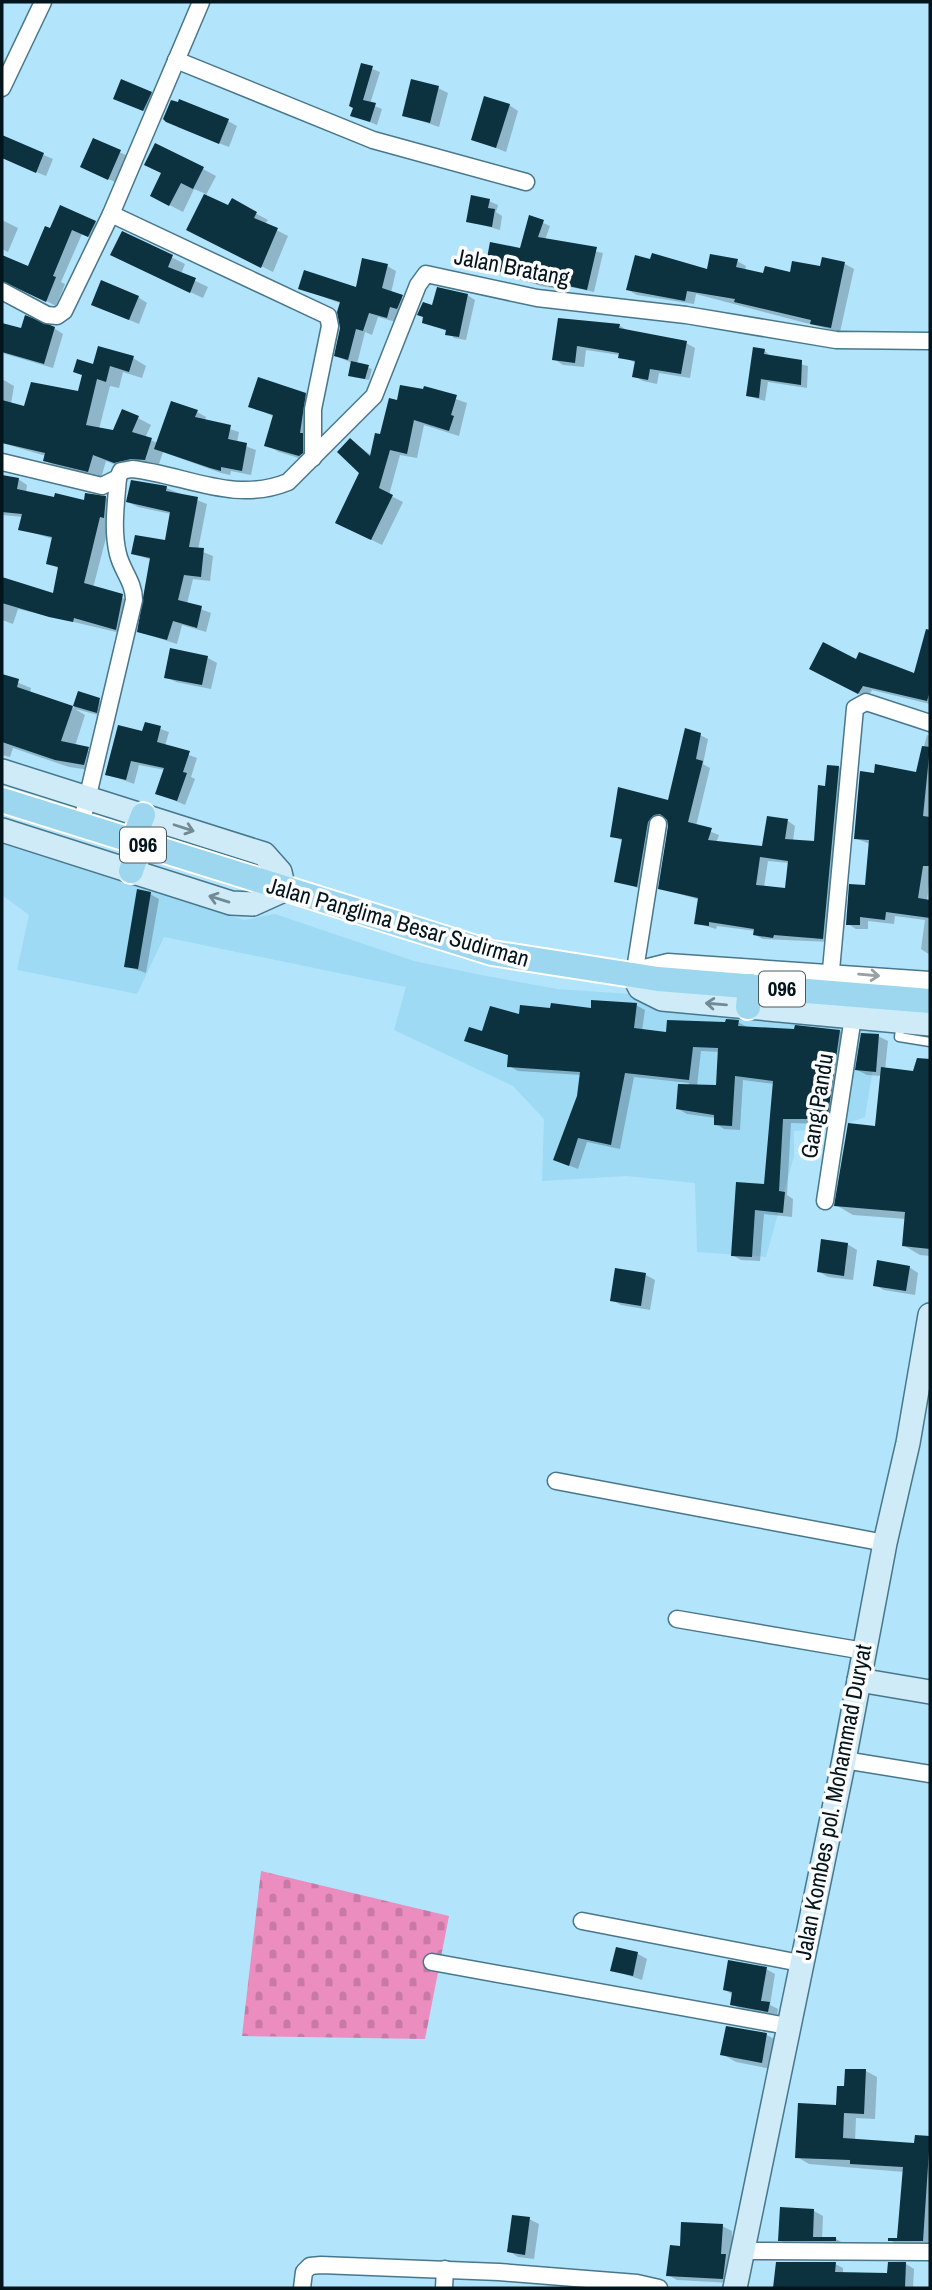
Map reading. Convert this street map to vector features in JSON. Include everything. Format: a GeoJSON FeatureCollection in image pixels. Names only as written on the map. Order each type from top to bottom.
{"type":"FeatureCollection","features":[{"type":"Feature","properties":{"kind":"main road","name":"Jalan Panglima Besar Sudirman"},"geometry":{"type":"LineString","coordinates":[[2,800],[390,924],[477,949],[566,967],[634,976],[749,997],[830,982],[902,1010],[930,1001]]}},
{"type":"Feature","properties":{"kind":"main road"},"geometry":{"type":"LineString","coordinates":[[131,871],[143,815]]}},
{"type":"Feature","properties":{"kind":"street"},"geometry":{"type":"LineString","coordinates":[[2,88],[43,2]]}},
{"type":"Feature","properties":{"kind":"street"},"geometry":{"type":"LineString","coordinates":[[2,291],[47,315],[57,316],[64,311],[111,214],[201,2]]}},
{"type":"Feature","properties":{"kind":"street"},"geometry":{"type":"LineString","coordinates":[[176,60],[373,140],[526,182]]}},
{"type":"Feature","properties":{"kind":"street"},"geometry":{"type":"LineString","coordinates":[[111,214],[328,316],[330,326],[313,409],[313,458]]}},
{"type":"Feature","properties":{"kind":"street","name":"Jalan Bratang"},"geometry":{"type":"LineString","coordinates":[[2,462],[97,486],[108,485],[118,478],[121,471],[132,469],[212,488],[237,491],[288,482],[374,396],[418,285],[426,274],[537,298],[686,314],[836,340],[930,341]]}},
{"type":"Feature","properties":{"kind":"street"},"geometry":{"type":"LineString","coordinates":[[81,825],[134,600],[134,589],[119,559],[115,539],[118,478]]}},
{"type":"Feature","properties":{"kind":"street"},"geometry":{"type":"LineString","coordinates":[[830,982],[855,708],[866,702],[930,723]]}},
{"type":"Feature","properties":{"kind":"street"},"geometry":{"type":"LineString","coordinates":[[2,771],[264,854],[280,872],[284,890],[263,901],[231,903],[2,831]]}},
{"type":"Feature","properties":{"kind":"street"},"geometry":{"type":"LineString","coordinates":[[634,976],[658,824]]}},
{"type":"Feature","properties":{"kind":"street"},"geometry":{"type":"LineString","coordinates":[[634,976],[640,969],[668,962],[830,982],[930,980]]}},
{"type":"Feature","properties":{"kind":"street"},"geometry":{"type":"LineString","coordinates":[[749,997],[853,1017],[902,1010],[930,1024]]}},
{"type":"Feature","properties":{"kind":"street","name":"Gang Pandu"},"geometry":{"type":"LineString","coordinates":[[825,1201],[853,1017]]}},
{"type":"Feature","properties":{"kind":"street","name":"Jalan Kombes pol. Mohammad Duryat"},"geometry":{"type":"LineString","coordinates":[[734,2288],[844,1760],[885,1543],[908,1443],[930,1315]]}},
{"type":"Feature","properties":{"kind":"street"},"geometry":{"type":"LineString","coordinates":[[556,1481],[885,1543]]}},
{"type":"Feature","properties":{"kind":"street"},"geometry":{"type":"LineString","coordinates":[[677,1619],[864,1651]]}},
{"type":"Feature","properties":{"kind":"street"},"geometry":{"type":"LineString","coordinates":[[859,1681],[930,1692]]}},
{"type":"Feature","properties":{"kind":"street"},"geometry":{"type":"LineString","coordinates":[[844,1760],[930,1774]]}},
{"type":"Feature","properties":{"kind":"street"},"geometry":{"type":"LineString","coordinates":[[582,1921],[800,1963]]}},
{"type":"Feature","properties":{"kind":"street"},"geometry":{"type":"LineString","coordinates":[[432,1962],[787,2026]]}},
{"type":"Feature","properties":{"kind":"street"},"geometry":{"type":"LineString","coordinates":[[743,2251],[930,2252]]}},
{"type":"Feature","properties":{"kind":"street"},"geometry":{"type":"LineString","coordinates":[[302,2288],[304,2272],[310,2266],[445,2269],[597,2280],[659,2288]]}},
{"type":"Feature","properties":{"kind":"street"},"geometry":{"type":"LineString","coordinates":[[444,2288],[445,2269]]}},
{"type":"Feature","properties":{"kind":"lane"},"geometry":{"type":"LineString","coordinates":[[902,1010],[899,1037],[930,1042]]}},
{"type":"Feature","properties":{"kind":"shaded area"},"geometry":{"type":"Polygon","coordinates":[[[2,844],[244,920],[275,914],[414,961],[481,975],[557,989],[630,994],[653,1006],[880,1027],[865,1117],[833,1129],[794,1131],[794,1156],[766,1257],[697,1252],[695,1183],[627,1176],[542,1181],[544,1119],[513,1086],[394,1030],[406,987],[164,937],[137,994],[17,970],[29,915],[2,895],[2,844]]]}},
{"type":"Feature","properties":{"kind":"green space"},"geometry":{"type":"Polygon","coordinates":[[[261,1871],[449,1916],[425,2039],[242,2036],[261,1871]]]}},
{"type":"Feature","properties":{"kind":"building"},"geometry":{"type":"Polygon","coordinates":[[[361,63],[373,66],[363,100],[376,103],[370,122],[350,116],[353,108],[349,106],[361,63]]]}},
{"type":"Feature","properties":{"kind":"building"},"geometry":{"type":"Polygon","coordinates":[[[121,79],[152,92],[143,111],[113,99],[121,79]]]}},
{"type":"Feature","properties":{"kind":"building"},"geometry":{"type":"Polygon","coordinates":[[[411,79],[439,86],[430,123],[402,116],[411,79]]]}},
{"type":"Feature","properties":{"kind":"building"},"geometry":{"type":"Polygon","coordinates":[[[484,96],[510,104],[496,148],[471,140],[484,96]]]}},
{"type":"Feature","properties":{"kind":"building"},"geometry":{"type":"Polygon","coordinates":[[[179,99],[229,119],[219,144],[163,119],[171,100],[178,102],[179,99]]]}},
{"type":"Feature","properties":{"kind":"building"},"geometry":{"type":"Polygon","coordinates":[[[2,135],[44,153],[36,173],[2,158],[2,135]]]}},
{"type":"Feature","properties":{"kind":"building"},"geometry":{"type":"Polygon","coordinates":[[[93,138],[121,150],[108,180],[80,167],[93,138]]]}},
{"type":"Feature","properties":{"kind":"building"},"geometry":{"type":"Polygon","coordinates":[[[155,143],[204,167],[193,189],[181,183],[169,206],[150,196],[161,173],[144,165],[155,143]]]}},
{"type":"Feature","properties":{"kind":"building"},"geometry":{"type":"Polygon","coordinates":[[[204,194],[228,205],[232,198],[257,212],[254,218],[278,228],[261,268],[186,230],[204,194]]]}},
{"type":"Feature","properties":{"kind":"building"},"geometry":{"type":"Polygon","coordinates":[[[471,195],[490,199],[488,208],[495,209],[492,227],[466,222],[471,195]]]}},
{"type":"Feature","properties":{"kind":"building"},"geometry":{"type":"Polygon","coordinates":[[[60,205],[96,221],[88,237],[72,230],[53,276],[56,277],[46,302],[2,281],[2,255],[28,266],[45,226],[50,228],[60,205]]]}},
{"type":"Feature","properties":{"kind":"building"},"geometry":{"type":"Polygon","coordinates":[[[529,215],[544,220],[538,237],[597,247],[587,290],[559,284],[558,288],[533,283],[513,278],[514,274],[485,269],[490,242],[520,248],[529,215]]]}},
{"type":"Feature","properties":{"kind":"building"},"geometry":{"type":"Polygon","coordinates":[[[122,231],[173,255],[168,267],[196,278],[190,293],[110,255],[122,231]]]}},
{"type":"Feature","properties":{"kind":"building"},"geometry":{"type":"Polygon","coordinates":[[[652,253],[707,269],[710,254],[738,259],[736,267],[763,273],[765,266],[790,272],[792,261],[820,266],[822,257],[845,262],[831,328],[810,324],[811,320],[734,302],[735,299],[687,291],[685,301],[626,290],[635,255],[650,259],[652,253]]]}},
{"type":"Feature","properties":{"kind":"building"},"geometry":{"type":"Polygon","coordinates":[[[362,258],[388,264],[382,288],[403,295],[397,309],[390,307],[387,318],[369,313],[363,331],[356,329],[348,360],[334,356],[340,328],[337,312],[340,302],[298,289],[304,270],[356,287],[362,258]]]}},
{"type":"Feature","properties":{"kind":"building"},"geometry":{"type":"Polygon","coordinates":[[[101,280],[139,296],[129,320],[91,305],[101,280]]]}},
{"type":"Feature","properties":{"kind":"building"},"geometry":{"type":"Polygon","coordinates":[[[437,287],[468,294],[459,337],[445,335],[446,330],[422,323],[423,317],[417,315],[423,302],[432,305],[437,287]]]}},
{"type":"Feature","properties":{"kind":"building"},"geometry":{"type":"Polygon","coordinates":[[[25,315],[55,327],[44,364],[2,352],[2,323],[21,328],[25,315]]]}},
{"type":"Feature","properties":{"kind":"building"},"geometry":{"type":"Polygon","coordinates":[[[558,318],[620,324],[619,328],[687,341],[681,374],[650,369],[648,380],[632,377],[635,361],[618,358],[619,353],[577,346],[575,363],[552,360],[558,318]]]}},
{"type":"Feature","properties":{"kind":"building"},"geometry":{"type":"Polygon","coordinates":[[[98,346],[134,356],[129,372],[110,366],[106,382],[97,379],[86,425],[113,430],[122,409],[139,416],[132,432],[152,438],[145,460],[131,459],[114,463],[93,455],[88,472],[43,461],[45,453],[2,443],[2,400],[24,406],[31,382],[78,391],[82,375],[73,372],[77,359],[93,364],[98,346]]]}},
{"type":"Feature","properties":{"kind":"building"},"geometry":{"type":"Polygon","coordinates":[[[753,347],[765,349],[764,354],[802,360],[801,385],[761,379],[759,398],[746,396],[753,347]]]}},
{"type":"Feature","properties":{"kind":"building"},"geometry":{"type":"Polygon","coordinates":[[[351,361],[369,365],[365,379],[348,376],[351,361]]]}},
{"type":"Feature","properties":{"kind":"building"},"geometry":{"type":"Polygon","coordinates":[[[258,377],[306,393],[300,433],[303,433],[303,453],[299,456],[264,446],[273,415],[248,407],[258,377]]]}},
{"type":"Feature","properties":{"kind":"building"},"geometry":{"type":"Polygon","coordinates":[[[400,385],[423,389],[424,386],[457,395],[451,415],[454,416],[449,431],[414,420],[407,454],[390,450],[379,488],[393,495],[371,540],[335,523],[359,473],[337,452],[350,438],[370,456],[375,433],[380,434],[389,398],[397,400],[400,385]]]}},
{"type":"Feature","properties":{"kind":"building"},"geometry":{"type":"Polygon","coordinates":[[[171,401],[198,410],[195,417],[231,425],[228,439],[247,443],[242,471],[221,467],[221,471],[154,449],[171,401]]]}},
{"type":"Feature","properties":{"kind":"building"},"geometry":{"type":"Polygon","coordinates":[[[2,475],[19,478],[17,489],[54,497],[55,493],[84,500],[85,493],[106,496],[104,518],[100,517],[84,583],[123,594],[116,630],[74,618],[73,622],[49,617],[2,603],[2,577],[53,593],[58,567],[46,564],[52,537],[18,530],[22,514],[2,512],[2,475]]]}},
{"type":"Feature","properties":{"kind":"building"},"geometry":{"type":"Polygon","coordinates":[[[131,480],[167,486],[166,491],[198,497],[189,547],[204,548],[201,577],[184,575],[178,600],[202,606],[197,628],[173,621],[167,640],[137,632],[150,558],[131,554],[135,535],[165,540],[170,512],[126,502],[131,480]]]}},
{"type":"Feature","properties":{"kind":"building"},"geometry":{"type":"Polygon","coordinates":[[[926,629],[930,630],[930,691],[927,701],[863,686],[858,694],[809,669],[823,642],[856,659],[859,652],[914,673],[926,629]]]}},
{"type":"Feature","properties":{"kind":"building"},"geometry":{"type":"Polygon","coordinates":[[[170,648],[208,656],[202,685],[164,678],[170,648]]]}},
{"type":"Feature","properties":{"kind":"building"},"geometry":{"type":"Polygon","coordinates":[[[2,674],[19,679],[17,687],[73,706],[61,741],[89,747],[84,765],[55,760],[2,742],[2,674]]]}},
{"type":"Feature","properties":{"kind":"building"},"geometry":{"type":"Polygon","coordinates":[[[78,691],[100,698],[97,713],[73,706],[78,691]]]}},
{"type":"Feature","properties":{"kind":"building"},"geometry":{"type":"Polygon","coordinates":[[[145,722],[161,726],[157,742],[190,751],[183,772],[187,773],[177,801],[155,794],[164,768],[131,761],[126,780],[105,775],[118,725],[142,731],[145,722]]]}},
{"type":"Feature","properties":{"kind":"building"},"geometry":{"type":"Polygon","coordinates":[[[685,728],[701,733],[696,759],[703,761],[688,822],[712,828],[708,840],[762,846],[767,816],[788,819],[785,839],[814,841],[818,785],[825,786],[827,765],[839,766],[823,939],[774,935],[773,938],[753,935],[754,929],[709,922],[709,926],[694,924],[698,898],[658,889],[668,826],[667,820],[660,814],[654,815],[648,822],[637,887],[614,882],[622,839],[610,837],[618,787],[668,800],[685,728]],[[760,857],[756,885],[785,888],[788,861],[760,857]]]}},
{"type":"Feature","properties":{"kind":"building"},"geometry":{"type":"Polygon","coordinates":[[[922,746],[930,747],[923,816],[930,817],[930,866],[923,866],[918,898],[930,900],[930,918],[886,912],[885,920],[860,917],[860,925],[846,925],[849,884],[865,885],[869,840],[854,839],[860,771],[874,773],[875,764],[916,772],[922,746]]]}},
{"type":"Feature","properties":{"kind":"building"},"geometry":{"type":"Polygon","coordinates":[[[137,889],[151,892],[138,969],[124,967],[137,889]]]}},
{"type":"Feature","properties":{"kind":"building"},"geometry":{"type":"Polygon","coordinates":[[[591,1000],[637,1003],[634,1028],[666,1032],[667,1020],[725,1022],[726,1019],[739,1020],[738,1026],[794,1029],[795,1025],[840,1030],[828,1114],[815,1113],[814,1119],[783,1119],[779,1191],[785,1192],[783,1213],[755,1210],[752,1257],[731,1256],[736,1182],[764,1184],[773,1081],[735,1076],[732,1126],[714,1125],[714,1115],[676,1109],[678,1084],[716,1085],[718,1048],[693,1047],[689,1080],[625,1073],[611,1145],[578,1138],[569,1166],[553,1160],[577,1096],[580,1072],[507,1067],[508,1055],[464,1041],[469,1027],[482,1031],[490,1006],[519,1014],[520,1005],[550,1008],[551,1003],[591,1008],[591,1000]]]}},
{"type":"Feature","properties":{"kind":"building"},"geometry":{"type":"Polygon","coordinates":[[[861,1033],[879,1034],[876,1072],[855,1070],[861,1033]]]}},
{"type":"Feature","properties":{"kind":"building"},"geometry":{"type":"Polygon","coordinates":[[[917,1058],[930,1059],[930,1249],[902,1246],[905,1212],[834,1206],[848,1123],[875,1126],[881,1067],[913,1071],[917,1058]]]}},
{"type":"Feature","properties":{"kind":"building"},"geometry":{"type":"Polygon","coordinates":[[[821,1239],[848,1243],[844,1276],[817,1272],[821,1239]]]}},
{"type":"Feature","properties":{"kind":"building"},"geometry":{"type":"Polygon","coordinates":[[[877,1260],[910,1266],[906,1291],[873,1286],[877,1260]]]}},
{"type":"Feature","properties":{"kind":"building"},"geometry":{"type":"Polygon","coordinates":[[[615,1268],[646,1273],[641,1306],[610,1301],[615,1268]]]}},
{"type":"Feature","properties":{"kind":"building"},"geometry":{"type":"Polygon","coordinates":[[[616,1947],[638,1952],[633,1976],[610,1971],[616,1947]]]}},
{"type":"Feature","properties":{"kind":"building"},"geometry":{"type":"Polygon","coordinates":[[[728,1960],[767,1967],[761,2001],[770,2002],[768,2012],[730,2005],[732,1992],[723,1990],[728,1960]]]}},
{"type":"Feature","properties":{"kind":"building"},"geometry":{"type":"Polygon","coordinates":[[[726,2026],[767,2033],[762,2063],[720,2055],[726,2026]]]}},
{"type":"Feature","properties":{"kind":"building"},"geometry":{"type":"Polygon","coordinates":[[[845,2069],[866,2069],[864,2114],[844,2113],[843,2138],[914,2143],[915,2135],[930,2136],[923,2241],[888,2241],[888,2238],[897,2238],[903,2167],[850,2164],[850,2160],[795,2158],[798,2103],[836,2105],[837,2086],[844,2086],[845,2069]]]}},
{"type":"Feature","properties":{"kind":"building"},"geometry":{"type":"Polygon","coordinates":[[[780,2207],[814,2209],[813,2237],[836,2237],[836,2241],[778,2241],[780,2207]]]}},
{"type":"Feature","properties":{"kind":"building"},"geometry":{"type":"Polygon","coordinates":[[[512,2215],[530,2217],[525,2255],[507,2252],[512,2215]]]}},
{"type":"Feature","properties":{"kind":"building"},"geometry":{"type":"Polygon","coordinates":[[[681,2222],[723,2224],[721,2254],[726,2254],[723,2279],[666,2276],[670,2245],[680,2246],[681,2222]]]}},
{"type":"Feature","properties":{"kind":"building"},"geometry":{"type":"Polygon","coordinates":[[[776,2262],[836,2262],[835,2272],[887,2273],[888,2262],[906,2262],[905,2288],[773,2288],[776,2262]]]}}]}
